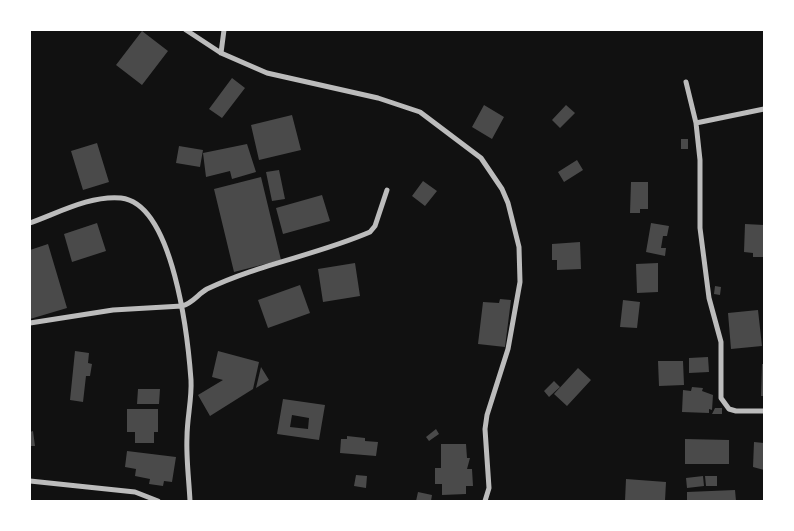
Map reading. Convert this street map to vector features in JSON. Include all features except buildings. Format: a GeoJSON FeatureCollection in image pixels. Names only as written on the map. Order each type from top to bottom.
{"type":"FeatureCollection","features":[{"type":"Feature","properties":{"kind":"street"},"geometry":{"type":"LineString","coordinates":[[186,30],[220,53],[285,79],[378,98],[420,112],[481,158],[502,189],[508,203],[519,247],[520,282],[508,349],[487,415],[489,488],[486,501]]}},
{"type":"Feature","properties":{"kind":"street"},"geometry":{"type":"LineString","coordinates":[[220,53],[224,30]]}},
{"type":"Feature","properties":{"kind":"street"},"geometry":{"type":"LineString","coordinates":[[686,82],[696,123],[700,160],[700,228],[709,298],[721,342],[721,398],[724,404],[736,411],[764,410]]}},
{"type":"Feature","properties":{"kind":"street"},"geometry":{"type":"LineString","coordinates":[[696,123],[764,109]]}},
{"type":"Feature","properties":{"kind":"street"},"geometry":{"type":"LineString","coordinates":[[30,323],[104,311],[182,306],[191,303],[207,290],[295,256],[370,232],[375,226],[387,190]]}},
{"type":"Feature","properties":{"kind":"street"},"geometry":{"type":"LineString","coordinates":[[30,223],[90,201],[122,198],[137,205],[146,213],[162,239],[172,264],[182,306],[191,381],[187,437],[190,501]]}},
{"type":"Feature","properties":{"kind":"street"},"geometry":{"type":"LineString","coordinates":[[30,481],[135,492],[158,501]]}}]}
